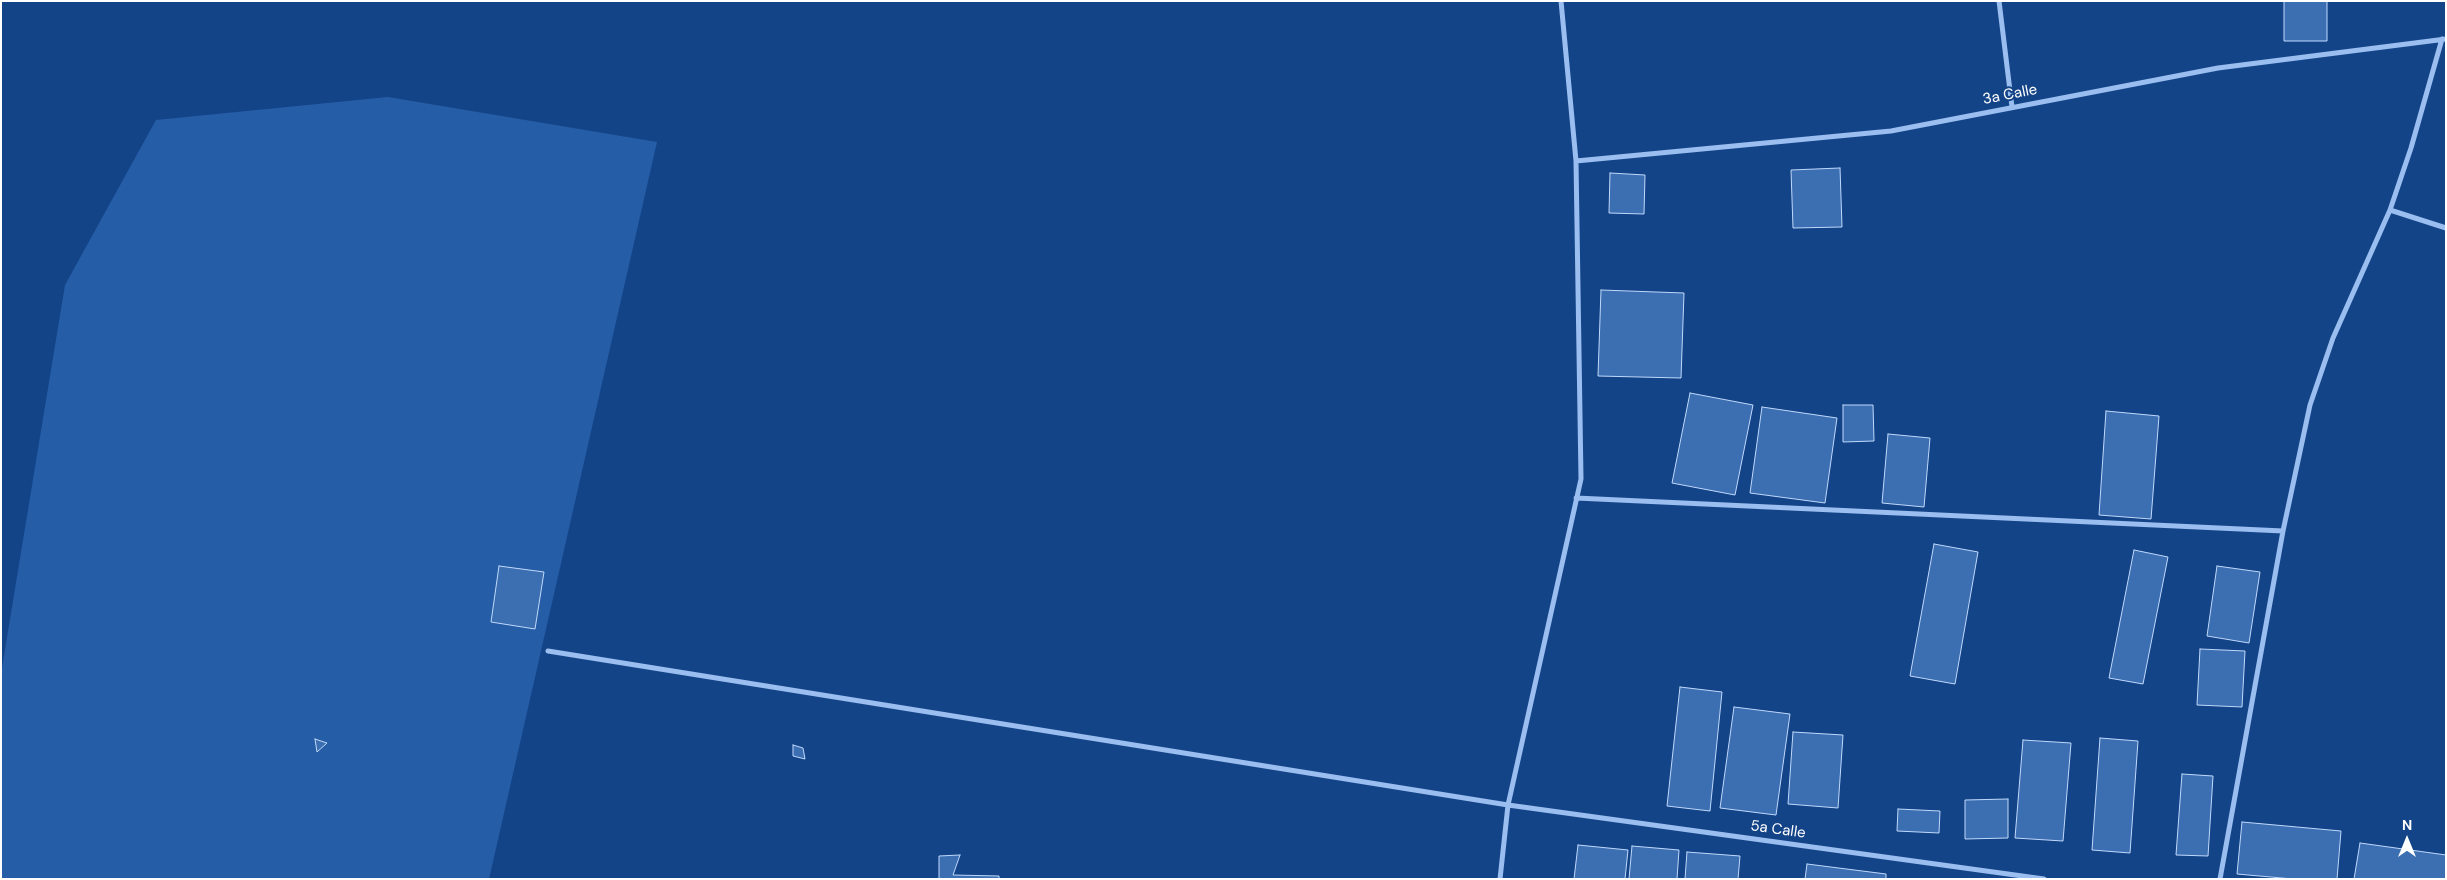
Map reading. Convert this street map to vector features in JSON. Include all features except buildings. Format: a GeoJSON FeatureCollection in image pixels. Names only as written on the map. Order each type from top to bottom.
{"type":"FeatureCollection","features":[{"type":"Feature","properties":{"kind":"street"},"geometry":{"type":"LineString","coordinates":[[1500,879],[1508,805],[1581,479],[1576,161],[1561,1]]}},
{"type":"Feature","properties":{"kind":"street"},"geometry":{"type":"LineString","coordinates":[[1999,1],[2012,107]]}},
{"type":"Feature","properties":{"kind":"street"},"geometry":{"type":"LineString","coordinates":[[2220,879],[2283,532],[2310,405],[2333,338],[2390,210],[2444,39]]}},
{"type":"Feature","properties":{"kind":"street","name":"3a Calle"},"geometry":{"type":"LineString","coordinates":[[1576,161],[1892,131],[2218,68],[2444,39]]}},
{"type":"Feature","properties":{"kind":"street"},"geometry":{"type":"LineString","coordinates":[[2390,210],[2446,228]]}},
{"type":"Feature","properties":{"kind":"street"},"geometry":{"type":"LineString","coordinates":[[1576,498],[2283,532]]}},
{"type":"Feature","properties":{"kind":"street","name":"5a Calle"},"geometry":{"type":"LineString","coordinates":[[548,651],[1508,805],[2044,879]]}},
{"type":"Feature","properties":{"kind":"shaded area"},"geometry":{"type":"Polygon","coordinates":[[[388,97],[657,142],[489,879],[1,879],[1,674],[65,285],[156,120],[388,97]]]}}]}
